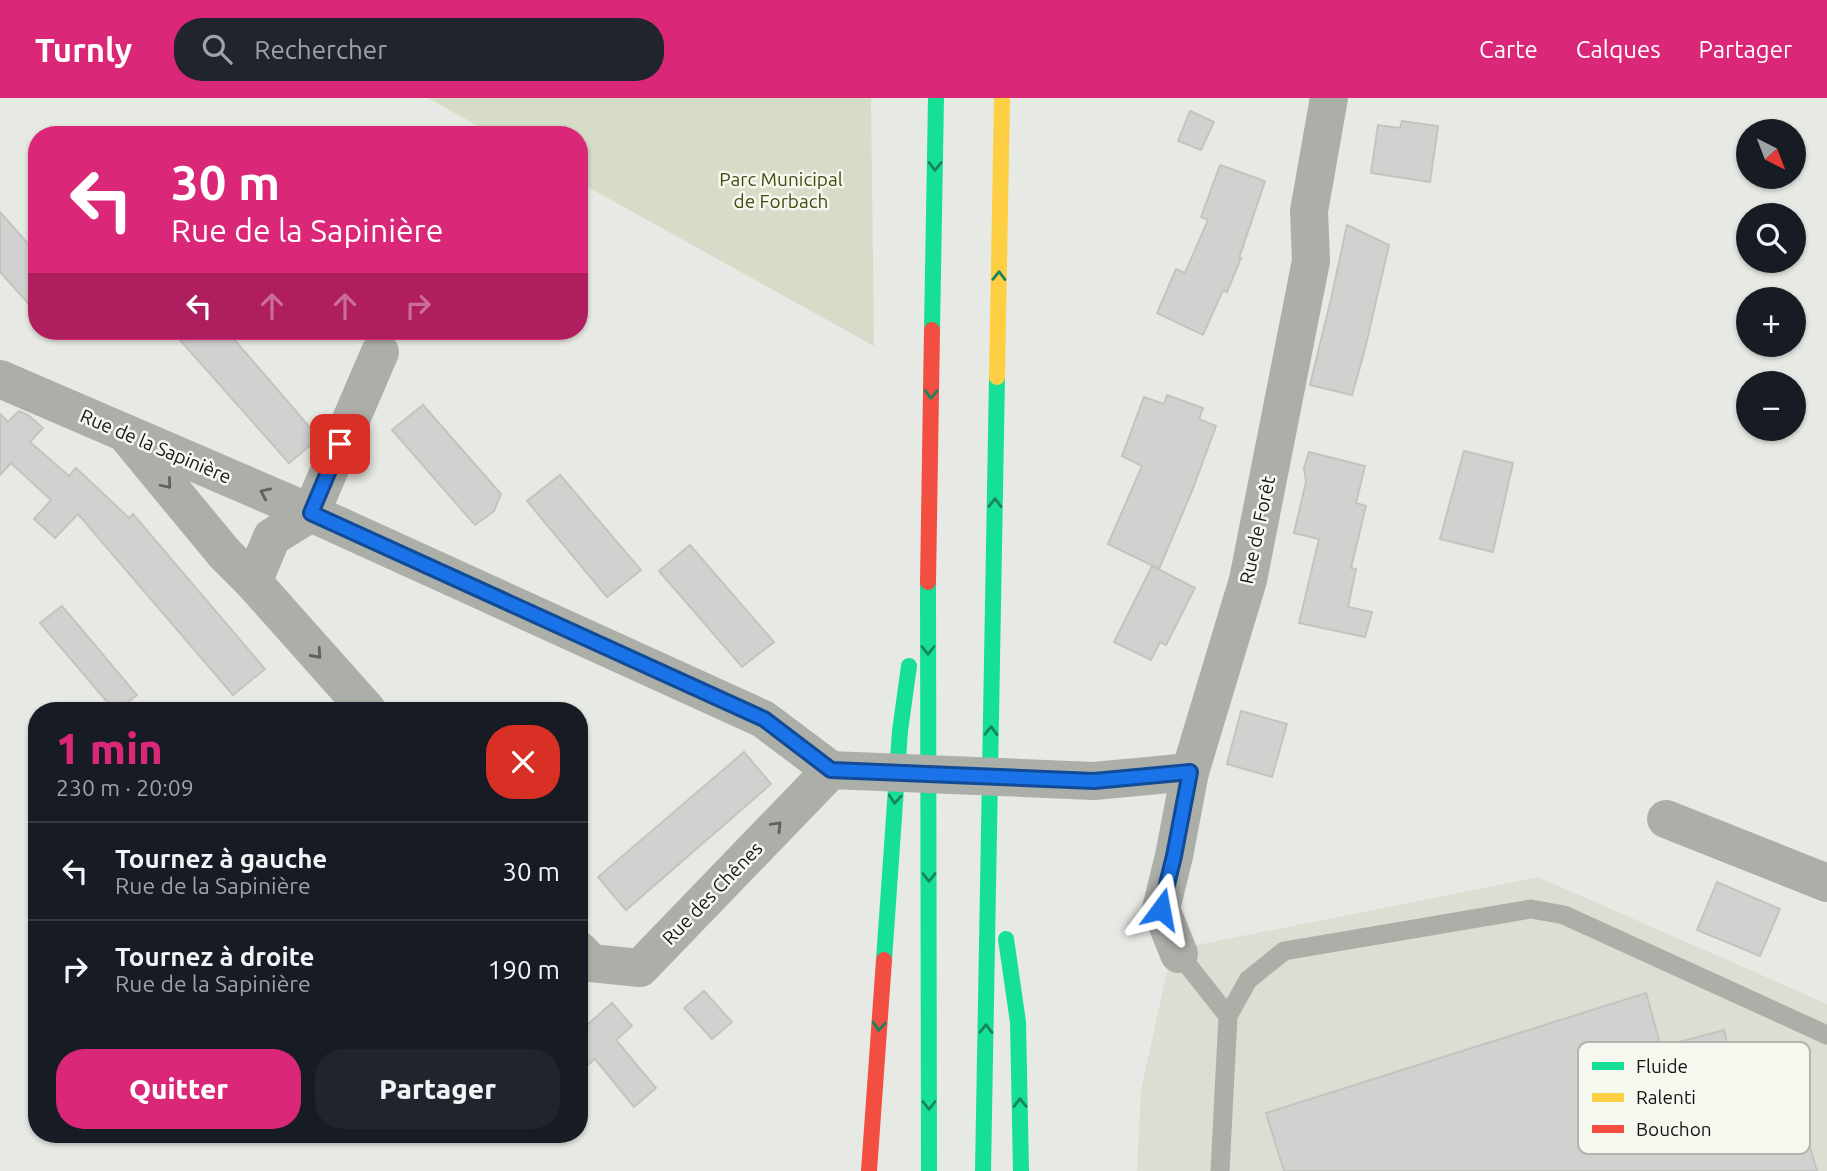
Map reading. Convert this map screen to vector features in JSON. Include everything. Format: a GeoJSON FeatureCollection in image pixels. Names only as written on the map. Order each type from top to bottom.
{"type":"FeatureCollection","features":[{"type":"Feature","properties":{"kind":"highway"},"geometry":{"type":"LineString","coordinates":[[929,1171],[928,533],[936,98]]}},
{"type":"Feature","properties":{"kind":"highway"},"geometry":{"type":"LineString","coordinates":[[983,1171],[1002,98]]}},
{"type":"Feature","properties":{"kind":"highway"},"geometry":{"type":"LineString","coordinates":[[869,1171],[900,730],[928,533]]}},
{"type":"Feature","properties":{"kind":"highway"},"geometry":{"type":"LineString","coordinates":[[990,824],[1018,1022],[1021,1171]]}},
{"type":"Feature","properties":{"kind":"street","name":"Rue de Forêt"},"geometry":{"type":"LineString","coordinates":[[1179,954],[1161,909],[1190,772],[1248,580],[1311,261],[1308,211],[1329,98]]}},
{"type":"Feature","properties":{"kind":"street"},"geometry":{"type":"LineString","coordinates":[[253,582],[272,537],[311,513],[380,352]]}},
{"type":"Feature","properties":{"kind":"street","name":"Rue de la Sapinière"},"geometry":{"type":"LineString","coordinates":[[0,379],[311,513],[764,719],[831,770]]}},
{"type":"Feature","properties":{"kind":"street"},"geometry":{"type":"LineString","coordinates":[[123,431],[224,553],[360,702]]}},
{"type":"Feature","properties":{"kind":"street"},"geometry":{"type":"LineString","coordinates":[[831,770],[1094,781],[1190,772]]}},
{"type":"Feature","properties":{"kind":"street","name":"Rue des Chênes"},"geometry":{"type":"LineString","coordinates":[[588,960],[591,963],[640,968],[831,770]]}},
{"type":"Feature","properties":{"kind":"street"},"geometry":{"type":"LineString","coordinates":[[1666,819],[1827,883]]}},
{"type":"Feature","properties":{"kind":"lane"},"geometry":{"type":"LineString","coordinates":[[1220,1171],[1228,1016],[1248,979],[1284,951],[1531,909],[1564,915],[1827,1035]]}},
{"type":"Feature","properties":{"kind":"lane"},"geometry":{"type":"LineString","coordinates":[[1179,954],[1228,1016]]}},
{"type":"Feature","properties":{"kind":"shaded area"},"geometry":{"type":"Polygon","coordinates":[[[1538,877],[1827,1004],[1827,1171],[1137,1171],[1141,1090],[1168,967],[1192,946],[1538,877]]]}},
{"type":"Feature","properties":{"kind":"green space","name":"Parc Municipal de Forbach"},"geometry":{"type":"Polygon","coordinates":[[[428,98],[871,98],[874,346],[588,187],[588,126],[478,126],[428,98]]]}},
{"type":"Feature","properties":{"kind":"building"},"geometry":{"type":"Polygon","coordinates":[[[1190,111],[1214,122],[1201,150],[1178,141],[1190,111]]]}},
{"type":"Feature","properties":{"kind":"building"},"geometry":{"type":"Polygon","coordinates":[[[1402,121],[1438,126],[1430,182],[1371,173],[1378,125],[1400,128],[1402,121]]]}},
{"type":"Feature","properties":{"kind":"building"},"geometry":{"type":"Polygon","coordinates":[[[1220,165],[1265,181],[1241,258],[1227,292],[1223,290],[1203,335],[1157,313],[1176,269],[1185,273],[1208,220],[1201,217],[1220,165]]]}},
{"type":"Feature","properties":{"kind":"building"},"geometry":{"type":"Polygon","coordinates":[[[0,212],[28,244],[28,303],[0,272],[0,212]]]}},
{"type":"Feature","properties":{"kind":"building"},"geometry":{"type":"Polygon","coordinates":[[[1347,225],[1389,245],[1352,395],[1310,385],[1347,225]]]}},
{"type":"Feature","properties":{"kind":"building"},"geometry":{"type":"Polygon","coordinates":[[[180,340],[235,340],[319,438],[289,463],[180,340]]]}},
{"type":"Feature","properties":{"kind":"building"},"geometry":{"type":"Polygon","coordinates":[[[1167,395],[1203,408],[1199,419],[1216,426],[1159,569],[1108,544],[1142,466],[1122,456],[1144,397],[1164,404],[1167,395]]]}},
{"type":"Feature","properties":{"kind":"building"},"geometry":{"type":"Polygon","coordinates":[[[423,405],[501,494],[494,511],[475,525],[392,430],[423,405]]]}},
{"type":"Feature","properties":{"kind":"building"},"geometry":{"type":"Polygon","coordinates":[[[19,411],[43,428],[30,442],[69,476],[76,468],[129,518],[133,514],[265,669],[233,695],[78,514],[55,538],[34,519],[51,500],[11,463],[0,475],[0,414],[8,422],[19,411]]]}},
{"type":"Feature","properties":{"kind":"building"},"geometry":{"type":"Polygon","coordinates":[[[1464,451],[1513,463],[1493,552],[1440,539],[1464,451]]]}},
{"type":"Feature","properties":{"kind":"building"},"geometry":{"type":"Polygon","coordinates":[[[1309,452],[1365,466],[1356,503],[1366,506],[1351,568],[1356,569],[1348,607],[1372,612],[1365,637],[1299,623],[1319,539],[1294,533],[1306,482],[1304,468],[1309,452]]]}},
{"type":"Feature","properties":{"kind":"building"},"geometry":{"type":"Polygon","coordinates":[[[560,475],[641,570],[607,597],[527,501],[560,475]]]}},
{"type":"Feature","properties":{"kind":"building"},"geometry":{"type":"Polygon","coordinates":[[[690,545],[774,642],[742,667],[659,571],[690,545]]]}},
{"type":"Feature","properties":{"kind":"building"},"geometry":{"type":"Polygon","coordinates":[[[1152,566],[1195,588],[1166,645],[1160,642],[1151,660],[1114,642],[1152,566]]]}},
{"type":"Feature","properties":{"kind":"building"},"geometry":{"type":"Polygon","coordinates":[[[62,606],[137,695],[128,702],[107,702],[40,623],[62,606]]]}},
{"type":"Feature","properties":{"kind":"building"},"geometry":{"type":"Polygon","coordinates":[[[1241,711],[1287,724],[1272,777],[1227,764],[1241,711]]]}},
{"type":"Feature","properties":{"kind":"building"},"geometry":{"type":"Polygon","coordinates":[[[744,752],[771,784],[626,910],[598,877],[744,752]]]}},
{"type":"Feature","properties":{"kind":"building"},"geometry":{"type":"Polygon","coordinates":[[[1717,882],[1780,909],[1760,956],[1697,930],[1717,882]]]}},
{"type":"Feature","properties":{"kind":"building"},"geometry":{"type":"Polygon","coordinates":[[[704,991],[732,1022],[712,1039],[684,1008],[704,991]]]}},
{"type":"Feature","properties":{"kind":"building"},"geometry":{"type":"Polygon","coordinates":[[[1646,993],[1660,1042],[1578,1042],[1578,1154],[1810,1154],[1810,1148],[1817,1171],[1284,1171],[1266,1113],[1646,993]]]}},
{"type":"Feature","properties":{"kind":"building"},"geometry":{"type":"Polygon","coordinates":[[[612,1003],[632,1026],[616,1040],[656,1088],[634,1107],[595,1059],[588,1065],[588,1024],[612,1003]]]}},
{"type":"Feature","properties":{"kind":"building"},"geometry":{"type":"Polygon","coordinates":[[[1724,1030],[1727,1042],[1680,1042],[1724,1030]]]}},
{"type":"Feature","properties":{"kind":"traffic: fast"},"geometry":{"type":"LineString","coordinates":[[932,330],[936,98]]}},
{"type":"Feature","properties":{"kind":"traffic: fast"},"geometry":{"type":"LineString","coordinates":[[983,1171],[997,377]]}},
{"type":"Feature","properties":{"kind":"traffic: fast"},"geometry":{"type":"LineString","coordinates":[[928,582],[929,1171]]}},
{"type":"Feature","properties":{"kind":"traffic: fast"},"geometry":{"type":"LineString","coordinates":[[884,960],[900,731],[909,666]]}},
{"type":"Feature","properties":{"kind":"traffic: fast"},"geometry":{"type":"LineString","coordinates":[[1006,939],[1018,1022],[1021,1171]]}},
{"type":"Feature","properties":{"kind":"traffic: slow"},"geometry":{"type":"LineString","coordinates":[[997,377],[1002,98]]}},
{"type":"Feature","properties":{"kind":"traffic: jam"},"geometry":{"type":"LineString","coordinates":[[928,582],[932,330]]}},
{"type":"Feature","properties":{"kind":"traffic: jam"},"geometry":{"type":"LineString","coordinates":[[869,1171],[884,960]]}},
{"type":"Feature","properties":{"kind":"route"},"geometry":{"type":"LineString","coordinates":[[340,444],[311,513],[764,719],[831,770],[1094,781],[1190,772],[1161,909]]}}]}
